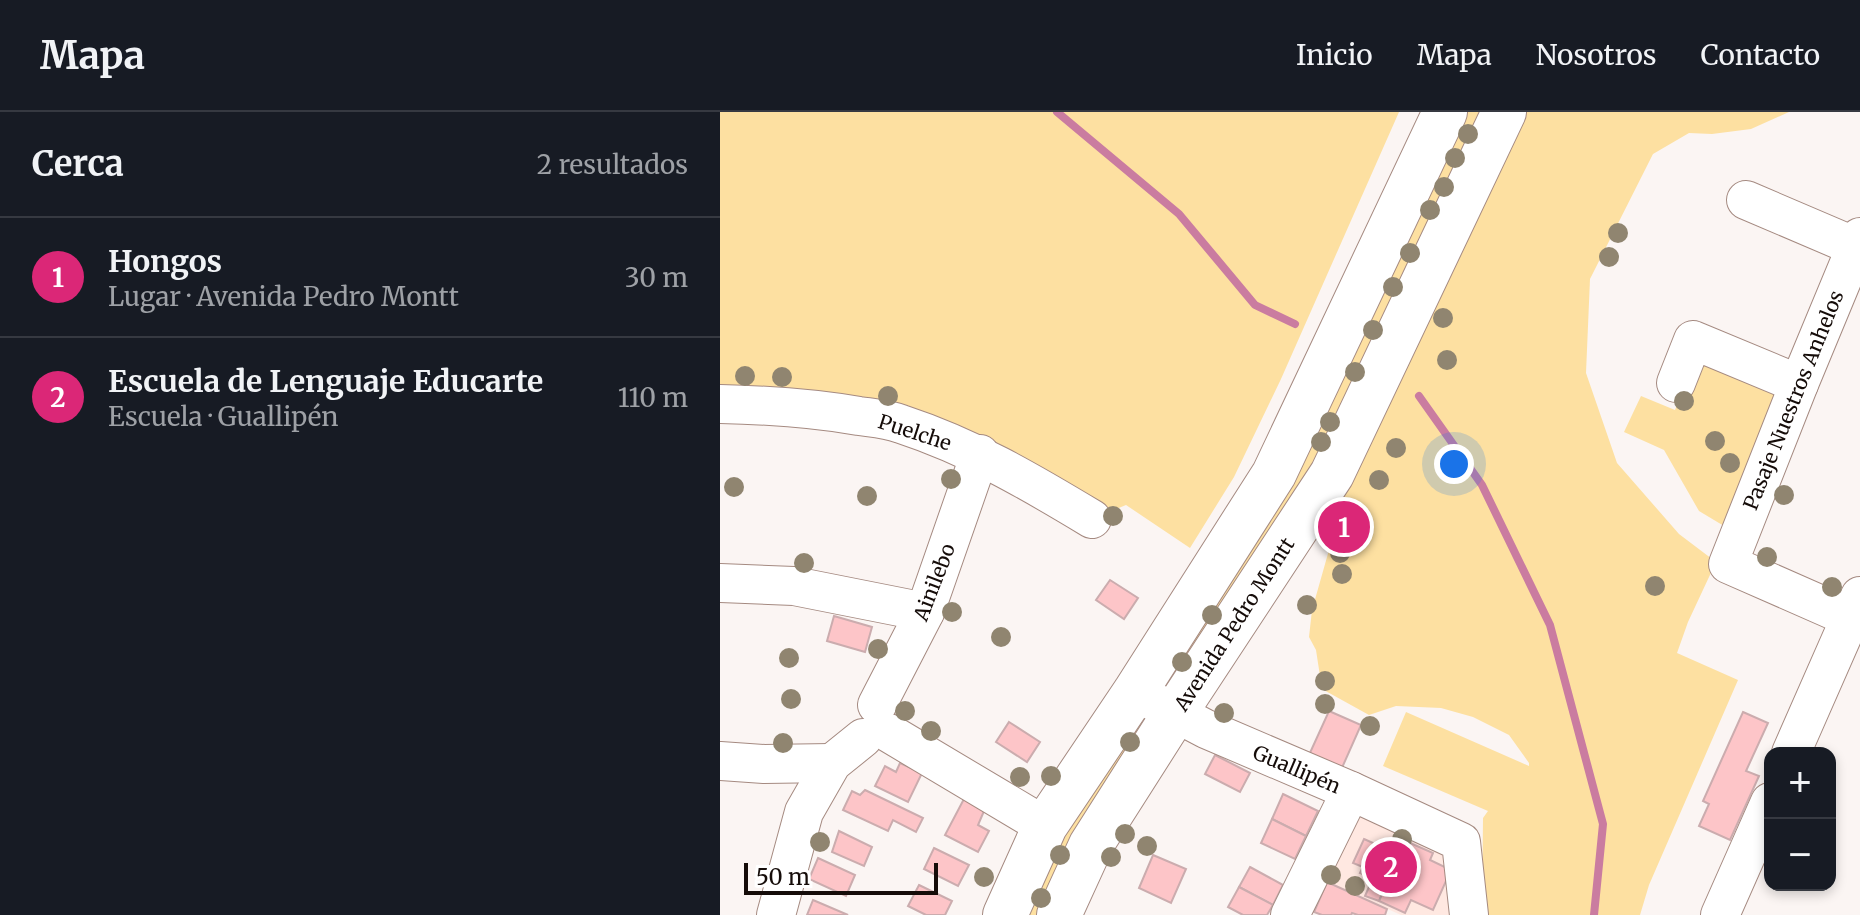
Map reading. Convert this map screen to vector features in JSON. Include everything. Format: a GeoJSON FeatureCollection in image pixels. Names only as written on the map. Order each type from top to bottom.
{"type":"FeatureCollection","features":[{"type":"Feature","properties":{"kind":"main road"},"geometry":{"type":"LineString","coordinates":[[1005,915],[1045,826],[1274,474],[1445,112]]}},
{"type":"Feature","properties":{"kind":"main road","name":"Avenida Pedro Montt"},"geometry":{"type":"LineString","coordinates":[[1059,915],[1091,845],[1332,474],[1504,112]]}},
{"type":"Feature","properties":{"kind":"street"},"geometry":{"type":"LineString","coordinates":[[1746,200],[1858,242]]}},
{"type":"Feature","properties":{"kind":"street","name":"Pasaje Nuestros Anhelos"},"geometry":{"type":"LineString","coordinates":[[1857,612],[1728,564],[1858,242]]}},
{"type":"Feature","properties":{"kind":"street"},"geometry":{"type":"LineString","coordinates":[[1676,383],[1693,340],[1799,384]]}},
{"type":"Feature","properties":{"kind":"street","name":"Puelche"},"geometry":{"type":"LineString","coordinates":[[720,404],[823,410],[899,423],[980,454],[1092,519]]}},
{"type":"Feature","properties":{"kind":"street","name":"Ainilebo"},"geometry":{"type":"LineString","coordinates":[[776,915],[804,812],[832,763],[876,725],[925,612],[980,454]]}},
{"type":"Feature","properties":{"kind":"street"},"geometry":{"type":"LineString","coordinates":[[720,583],[794,586],[925,612]]}},
{"type":"Feature","properties":{"kind":"street"},"geometry":{"type":"LineString","coordinates":[[1794,747],[1857,612]]}},
{"type":"Feature","properties":{"kind":"street","name":"Guallipén"},"geometry":{"type":"LineString","coordinates":[[1135,692],[1249,748],[1461,842],[1469,915]]}},
{"type":"Feature","properties":{"kind":"street"},"geometry":{"type":"LineString","coordinates":[[876,725],[1045,826]]}},
{"type":"Feature","properties":{"kind":"street"},"geometry":{"type":"LineString","coordinates":[[720,761],[832,763]]}},
{"type":"Feature","properties":{"kind":"street"},"geometry":{"type":"LineString","coordinates":[[764,764],[804,812]]}},
{"type":"Feature","properties":{"kind":"street"},"geometry":{"type":"LineString","coordinates":[[1290,915],[1351,791]]}},
{"type":"Feature","properties":{"kind":"street"},"geometry":{"type":"LineString","coordinates":[[1720,915],[1764,816]]}},
{"type":"Feature","properties":{"kind":"shaded area"},"geometry":{"type":"Polygon","coordinates":[[[720,112],[1399,112],[1281,379],[1234,477],[1190,548],[1126,505],[1092,519],[980,455],[720,404],[720,112]]]}},
{"type":"Feature","properties":{"kind":"shaded area"},"geometry":{"type":"Polygon","coordinates":[[[1468,112],[1486,112],[1300,509],[1169,688],[1162,681],[1305,460],[1468,112]]]}},
{"type":"Feature","properties":{"kind":"shaded area"},"geometry":{"type":"Polygon","coordinates":[[[1506,112],[1789,112],[1751,129],[1712,134],[1689,133],[1653,154],[1590,279],[1586,373],[1617,463],[1679,534],[1716,562],[1677,653],[1738,680],[1649,885],[1640,915],[1482,915],[1483,818],[1488,811],[1383,766],[1406,712],[1529,766],[1529,763],[1509,735],[1473,717],[1441,708],[1396,706],[1369,715],[1322,689],[1316,650],[1309,637],[1312,610],[1350,476],[1506,112]]]}},
{"type":"Feature","properties":{"kind":"shaded area"},"geometry":{"type":"Polygon","coordinates":[[[1697,354],[1786,387],[1729,529],[1699,511],[1664,450],[1624,432],[1641,396],[1675,410],[1697,354]]]}},
{"type":"Feature","properties":{"kind":"shaded area"},"geometry":{"type":"Polygon","coordinates":[[[1136,718],[1145,723],[1044,915],[1022,915],[1060,832],[1136,718]]]}},
{"type":"Feature","properties":{"kind":"shaded area"},"geometry":{"type":"Polygon","coordinates":[[[1357,809],[1450,857],[1457,915],[1401,915],[1323,880],[1357,809]]]}},
{"type":"Feature","properties":{"kind":"building"},"geometry":{"type":"Polygon","coordinates":[[[1110,580],[1138,598],[1124,619],[1096,600],[1110,580]]]}},
{"type":"Feature","properties":{"kind":"building"},"geometry":{"type":"Polygon","coordinates":[[[834,616],[872,627],[865,652],[827,641],[834,616]]]}},
{"type":"Feature","properties":{"kind":"building"},"geometry":{"type":"Polygon","coordinates":[[[1329,711],[1361,725],[1341,770],[1309,755],[1329,711]]]}},
{"type":"Feature","properties":{"kind":"building"},"geometry":{"type":"Polygon","coordinates":[[[1743,712],[1768,723],[1746,771],[1759,776],[1730,840],[1699,826],[1709,804],[1703,801],[1743,712]]]}},
{"type":"Feature","properties":{"kind":"building"},"geometry":{"type":"Polygon","coordinates":[[[1009,722],[1040,742],[1027,762],[996,742],[1009,722]]]}},
{"type":"Feature","properties":{"kind":"building"},"geometry":{"type":"Polygon","coordinates":[[[1215,755],[1250,773],[1240,792],[1205,774],[1215,755]]]}},
{"type":"Feature","properties":{"kind":"building"},"geometry":{"type":"Polygon","coordinates":[[[900,763],[922,773],[908,802],[875,786],[885,766],[896,772],[900,763]]]}},
{"type":"Feature","properties":{"kind":"building"},"geometry":{"type":"Polygon","coordinates":[[[865,790],[923,818],[916,832],[893,820],[888,831],[843,810],[852,791],[860,795],[865,790]]]}},
{"type":"Feature","properties":{"kind":"building"},"geometry":{"type":"Polygon","coordinates":[[[1283,794],[1318,811],[1306,836],[1272,819],[1283,794]]]}},
{"type":"Feature","properties":{"kind":"building"},"geometry":{"type":"Polygon","coordinates":[[[965,797],[984,811],[978,825],[989,831],[978,852],[945,835],[965,797]]]}},
{"type":"Feature","properties":{"kind":"building"},"geometry":{"type":"Polygon","coordinates":[[[1272,819],[1306,836],[1295,859],[1261,843],[1272,819]]]}},
{"type":"Feature","properties":{"kind":"building"},"geometry":{"type":"Polygon","coordinates":[[[839,831],[872,847],[864,866],[832,852],[839,831]]]}},
{"type":"Feature","properties":{"kind":"building"},"geometry":{"type":"Polygon","coordinates":[[[1364,839],[1384,848],[1388,840],[1403,847],[1379,901],[1365,896],[1373,878],[1360,873],[1363,867],[1353,863],[1364,839]]]}},
{"type":"Feature","properties":{"kind":"building"},"geometry":{"type":"Polygon","coordinates":[[[1408,842],[1433,853],[1430,860],[1451,870],[1433,910],[1411,900],[1405,913],[1379,901],[1408,842]]]}},
{"type":"Feature","properties":{"kind":"building"},"geometry":{"type":"Polygon","coordinates":[[[934,848],[969,865],[958,886],[924,869],[934,848]]]}},
{"type":"Feature","properties":{"kind":"building"},"geometry":{"type":"Polygon","coordinates":[[[1153,855],[1186,869],[1171,903],[1139,888],[1153,855]]]}},
{"type":"Feature","properties":{"kind":"building"},"geometry":{"type":"Polygon","coordinates":[[[818,858],[855,875],[846,896],[809,879],[818,858]]]}},
{"type":"Feature","properties":{"kind":"building"},"geometry":{"type":"Polygon","coordinates":[[[1250,867],[1283,885],[1273,905],[1239,887],[1250,867]]]}},
{"type":"Feature","properties":{"kind":"building"},"geometry":{"type":"Polygon","coordinates":[[[1327,882],[1387,909],[1385,915],[1322,915],[1314,912],[1327,882]]]}},
{"type":"Feature","properties":{"kind":"building"},"geometry":{"type":"Polygon","coordinates":[[[919,885],[952,901],[945,915],[926,915],[908,906],[919,885]]]}},
{"type":"Feature","properties":{"kind":"building"},"geometry":{"type":"Polygon","coordinates":[[[1239,887],[1273,905],[1267,915],[1243,915],[1228,907],[1239,887]]]}},
{"type":"Feature","properties":{"kind":"building"},"geometry":{"type":"Polygon","coordinates":[[[813,900],[848,915],[807,915],[813,900]]]}},
{"type":"Feature","properties":{"kind":"waterway"},"geometry":{"type":"LineString","coordinates":[[1057,112],[1179,214],[1255,305],[1295,324]]}},
{"type":"Feature","properties":{"kind":"waterway"},"geometry":{"type":"LineString","coordinates":[[1419,396],[1482,485],[1550,625],[1603,824],[1594,915]]}},
{"type":"Feature","properties":{"kind":"place","name":"Hongos"},"geometry":{"type":"Point","coordinates":[1344,527]}},
{"type":"Feature","properties":{"kind":"place","name":"Escuela de Lenguaje Educarte"},"geometry":{"type":"Point","coordinates":[1391,867]}}]}
